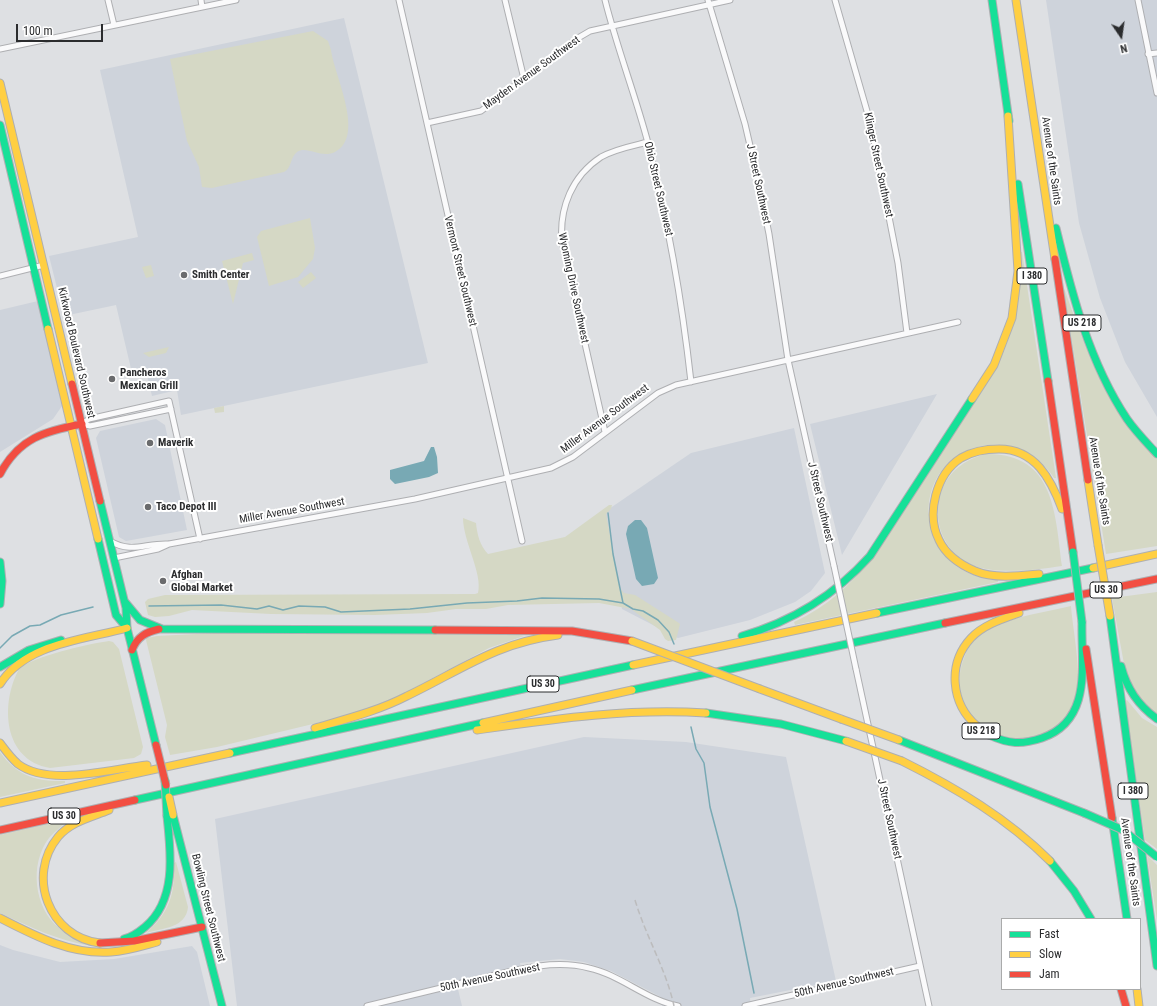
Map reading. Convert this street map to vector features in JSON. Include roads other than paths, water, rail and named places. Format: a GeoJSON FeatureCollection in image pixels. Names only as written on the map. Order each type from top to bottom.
{"type":"FeatureCollection","features":[{"type":"Feature","properties":{"kind":"main road","name":"Avenue of the Saints"},"geometry":{"type":"LineString","coordinates":[[992,0],[1082,622],[1127,918]]}},
{"type":"Feature","properties":{"kind":"main road","name":"Avenue of the Saints"},"geometry":{"type":"LineString","coordinates":[[1016,0],[1110,616],[1157,966]]}},
{"type":"Feature","properties":{"kind":"main road","name":"Kirkwood Boulevard Southwest"},"geometry":{"type":"LineString","coordinates":[[0,83],[128,614],[127,628],[165,780],[170,815]]}},
{"type":"Feature","properties":{"kind":"main road"},"geometry":{"type":"LineString","coordinates":[[641,663],[752,634],[791,619],[838,589],[870,556],[994,365],[1012,318],[1017,288],[1018,259],[1008,116]]}},
{"type":"Feature","properties":{"kind":"main road","name":"Kirkwood Boulevard Southwest"},"geometry":{"type":"LineString","coordinates":[[0,125],[35,268],[70,426],[116,615],[127,628]]}},
{"type":"Feature","properties":{"kind":"main road","name":"US 218"},"geometry":{"type":"LineString","coordinates":[[1043,176],[1074,299],[1095,358],[1124,415],[1157,454]]}},
{"type":"Feature","properties":{"kind":"main road"},"geometry":{"type":"LineString","coordinates":[[0,474],[6,462],[24,442],[49,430],[82,424]]}},
{"type":"Feature","properties":{"kind":"main road"},"geometry":{"type":"LineString","coordinates":[[1070,536],[1055,489],[1046,474],[1038,464],[1015,450],[999,447],[986,448],[972,452],[951,466],[937,486],[932,511],[938,537],[944,548],[953,558],[963,565],[975,571],[1009,576],[1086,568]]}},
{"type":"Feature","properties":{"kind":"main road"},"geometry":{"type":"LineString","coordinates":[[97,535],[106,553],[114,558]]}},
{"type":"Feature","properties":{"kind":"main road","name":"US 30"},"geometry":{"type":"LineString","coordinates":[[0,803],[641,663],[1157,554]]}},
{"type":"Feature","properties":{"kind":"main road"},"geometry":{"type":"LineString","coordinates":[[0,562],[2,582],[0,604]]}},
{"type":"Feature","properties":{"kind":"main road","name":"US 30"},"geometry":{"type":"LineString","coordinates":[[0,830],[744,666],[1157,579]]}},
{"type":"Feature","properties":{"kind":"main road"},"geometry":{"type":"LineString","coordinates":[[1119,587],[1157,584]]}},
{"type":"Feature","properties":{"kind":"main road","name":"US 218"},"geometry":{"type":"LineString","coordinates":[[1054,600],[985,627],[969,640],[964,647],[956,666],[955,685],[960,704],[976,728],[994,739],[1014,744],[1034,742],[1045,738],[1062,727],[1070,718],[1079,700],[1082,680],[1082,622]]}},
{"type":"Feature","properties":{"kind":"main road"},"geometry":{"type":"LineString","coordinates":[[125,602],[137,619],[150,626],[162,629],[546,630],[572,631],[632,641],[898,740],[1084,813],[1123,830],[1157,857]]}},
{"type":"Feature","properties":{"kind":"main road"},"geometry":{"type":"LineString","coordinates":[[1110,616],[1122,670],[1128,687],[1138,703],[1157,720]]}},
{"type":"Feature","properties":{"kind":"main road"},"geometry":{"type":"LineString","coordinates":[[0,667],[8,659],[43,644],[127,628]]}},
{"type":"Feature","properties":{"kind":"main road"},"geometry":{"type":"LineString","coordinates":[[0,684],[8,672],[18,662],[33,654],[127,628]]}},
{"type":"Feature","properties":{"kind":"main road"},"geometry":{"type":"LineString","coordinates":[[132,650],[135,641],[140,635],[162,629]]}},
{"type":"Feature","properties":{"kind":"main road"},"geometry":{"type":"LineString","coordinates":[[261,745],[385,706],[497,648],[529,640],[585,633]]}},
{"type":"Feature","properties":{"kind":"main road"},"geometry":{"type":"LineString","coordinates":[[422,736],[582,715],[670,711],[741,716],[809,730],[846,741],[902,761],[946,782],[1003,818],[1044,855],[1072,891],[1090,918]]}},
{"type":"Feature","properties":{"kind":"main road"},"geometry":{"type":"LineString","coordinates":[[0,743],[11,758],[22,766],[35,773],[52,776],[222,754]]}},
{"type":"Feature","properties":{"kind":"main road"},"geometry":{"type":"LineString","coordinates":[[128,802],[73,826],[59,836],[49,849],[43,866],[43,891],[47,905],[57,921],[73,934],[94,942],[124,942],[202,927]]}},
{"type":"Feature","properties":{"kind":"main road"},"geometry":{"type":"LineString","coordinates":[[105,942],[129,938],[144,928],[158,915],[163,905],[169,880],[170,815]]}},
{"type":"Feature","properties":{"kind":"main road","name":"Bowling Street Southwest"},"geometry":{"type":"LineString","coordinates":[[170,815],[202,927],[222,1006]]}},
{"type":"Feature","properties":{"kind":"main road"},"geometry":{"type":"LineString","coordinates":[[0,918],[68,948],[105,952],[137,948],[202,927]]}},
{"type":"Feature","properties":{"kind":"main road"},"geometry":{"type":"LineString","coordinates":[[1121,990],[1126,1006]]}},
{"type":"Feature","properties":{"kind":"main road"},"geometry":{"type":"LineString","coordinates":[[1137,990],[1139,1006]]}},
{"type":"Feature","properties":{"kind":"street"},"geometry":{"type":"LineString","coordinates":[[108,0],[114,25]]}},
{"type":"Feature","properties":{"kind":"street"},"geometry":{"type":"LineString","coordinates":[[201,0],[202,7]]}},
{"type":"Feature","properties":{"kind":"street"},"geometry":{"type":"LineString","coordinates":[[0,49],[236,0]]}},
{"type":"Feature","properties":{"kind":"street","name":"Vermont Street Southwest"},"geometry":{"type":"LineString","coordinates":[[399,0],[522,541]]}},
{"type":"Feature","properties":{"kind":"street"},"geometry":{"type":"LineString","coordinates":[[504,0],[524,79]]}},
{"type":"Feature","properties":{"kind":"street","name":"Ohio Street Southwest"},"geometry":{"type":"LineString","coordinates":[[605,0],[648,142],[662,199],[676,273],[691,382]]}},
{"type":"Feature","properties":{"kind":"street","name":"Mayden Avenue Southwest"},"geometry":{"type":"LineString","coordinates":[[426,123],[480,110],[578,38],[590,31],[708,2],[730,0]]}},
{"type":"Feature","properties":{"kind":"street","name":"Klinger Street Southwest"},"geometry":{"type":"LineString","coordinates":[[835,0],[871,125],[898,263],[907,333]]}},
{"type":"Feature","properties":{"kind":"street"},"geometry":{"type":"LineString","coordinates":[[1138,0],[1157,93]]}},
{"type":"Feature","properties":{"kind":"street","name":"J Street Southwest"},"geometry":{"type":"LineString","coordinates":[[708,2],[745,124],[758,180],[769,234],[788,360],[929,1006]]}},
{"type":"Feature","properties":{"kind":"street"},"geometry":{"type":"LineString","coordinates":[[1148,54],[1157,52]]}},
{"type":"Feature","properties":{"kind":"street","name":"Wyoming Drive Southwest"},"geometry":{"type":"LineString","coordinates":[[605,432],[562,242],[561,227],[567,196],[577,180],[588,168],[602,157],[616,150],[648,142]]}},
{"type":"Feature","properties":{"kind":"street"},"geometry":{"type":"LineString","coordinates":[[0,276],[44,265]]}},
{"type":"Feature","properties":{"kind":"street","name":"Miller Avenue Southwest"},"geometry":{"type":"LineString","coordinates":[[110,541],[129,548],[157,543],[169,544],[200,539],[415,499],[563,464],[666,388],[958,322]]}},
{"type":"Feature","properties":{"kind":"street"},"geometry":{"type":"LineString","coordinates":[[82,424],[89,419],[170,401],[200,539]]}},
{"type":"Feature","properties":{"kind":"street"},"geometry":{"type":"LineString","coordinates":[[82,424],[90,426],[171,409]]}},
{"type":"Feature","properties":{"kind":"street","name":"Miller Avenue Southwest"},"geometry":{"type":"LineString","coordinates":[[114,558],[158,549],[169,544]]}},
{"type":"Feature","properties":{"kind":"street","name":"50th Avenue Southwest"},"geometry":{"type":"LineString","coordinates":[[367,1006],[528,967],[562,964],[590,968],[608,975],[649,996],[678,1006]]}},
{"type":"Feature","properties":{"kind":"street","name":"50th Avenue Southwest"},"geometry":{"type":"LineString","coordinates":[[745,1006],[920,966]]}},
{"type":"Feature","properties":{"kind":"water"},"geometry":{"type":"Polygon","coordinates":[[[431,447],[434,447],[437,457],[438,473],[429,477],[395,484],[390,479],[390,470],[424,461],[431,447]]]}},
{"type":"Feature","properties":{"kind":"water"},"geometry":{"type":"Polygon","coordinates":[[[635,520],[641,520],[647,528],[658,578],[654,584],[642,586],[636,579],[626,534],[628,526],[635,520]]]}},
{"type":"Feature","properties":{"kind":"waterway"},"geometry":{"type":"LineString","coordinates":[[608,513],[613,554],[623,603]]}},
{"type":"Feature","properties":{"kind":"waterway"},"geometry":{"type":"LineString","coordinates":[[149,606],[221,605],[257,609],[269,606],[283,610],[299,606],[325,607],[341,612],[410,609],[467,603],[517,601],[542,598],[599,599],[623,603],[633,609],[643,611],[658,620],[669,632],[674,644]]}},
{"type":"Feature","properties":{"kind":"waterway"},"geometry":{"type":"LineString","coordinates":[[0,648],[12,636],[30,626],[40,625],[61,615],[93,607]]}},
{"type":"Feature","properties":{"kind":"waterway"},"geometry":{"type":"LineString","coordinates":[[691,727],[696,749],[704,763],[710,807],[737,909],[754,993]]}},
{"type":"Feature","properties":{"kind":"railway"},"geometry":{"type":"LineString","coordinates":[[635,900],[666,979],[674,1006]]}},
{"type":"Feature","properties":{"kind":"place","name":"Smith Center"},"geometry":{"type":"Point","coordinates":[184,275]}},
{"type":"Feature","properties":{"kind":"place","name":"Pancheros Mexican Grill"},"geometry":{"type":"Point","coordinates":[112,379]}},
{"type":"Feature","properties":{"kind":"place","name":"Maverik"},"geometry":{"type":"Point","coordinates":[150,443]}},
{"type":"Feature","properties":{"kind":"place","name":"Taco Depot III"},"geometry":{"type":"Point","coordinates":[148,507]}},
{"type":"Feature","properties":{"kind":"place","name":"Afghan Global Market"},"geometry":{"type":"Point","coordinates":[163,581]}}]}
